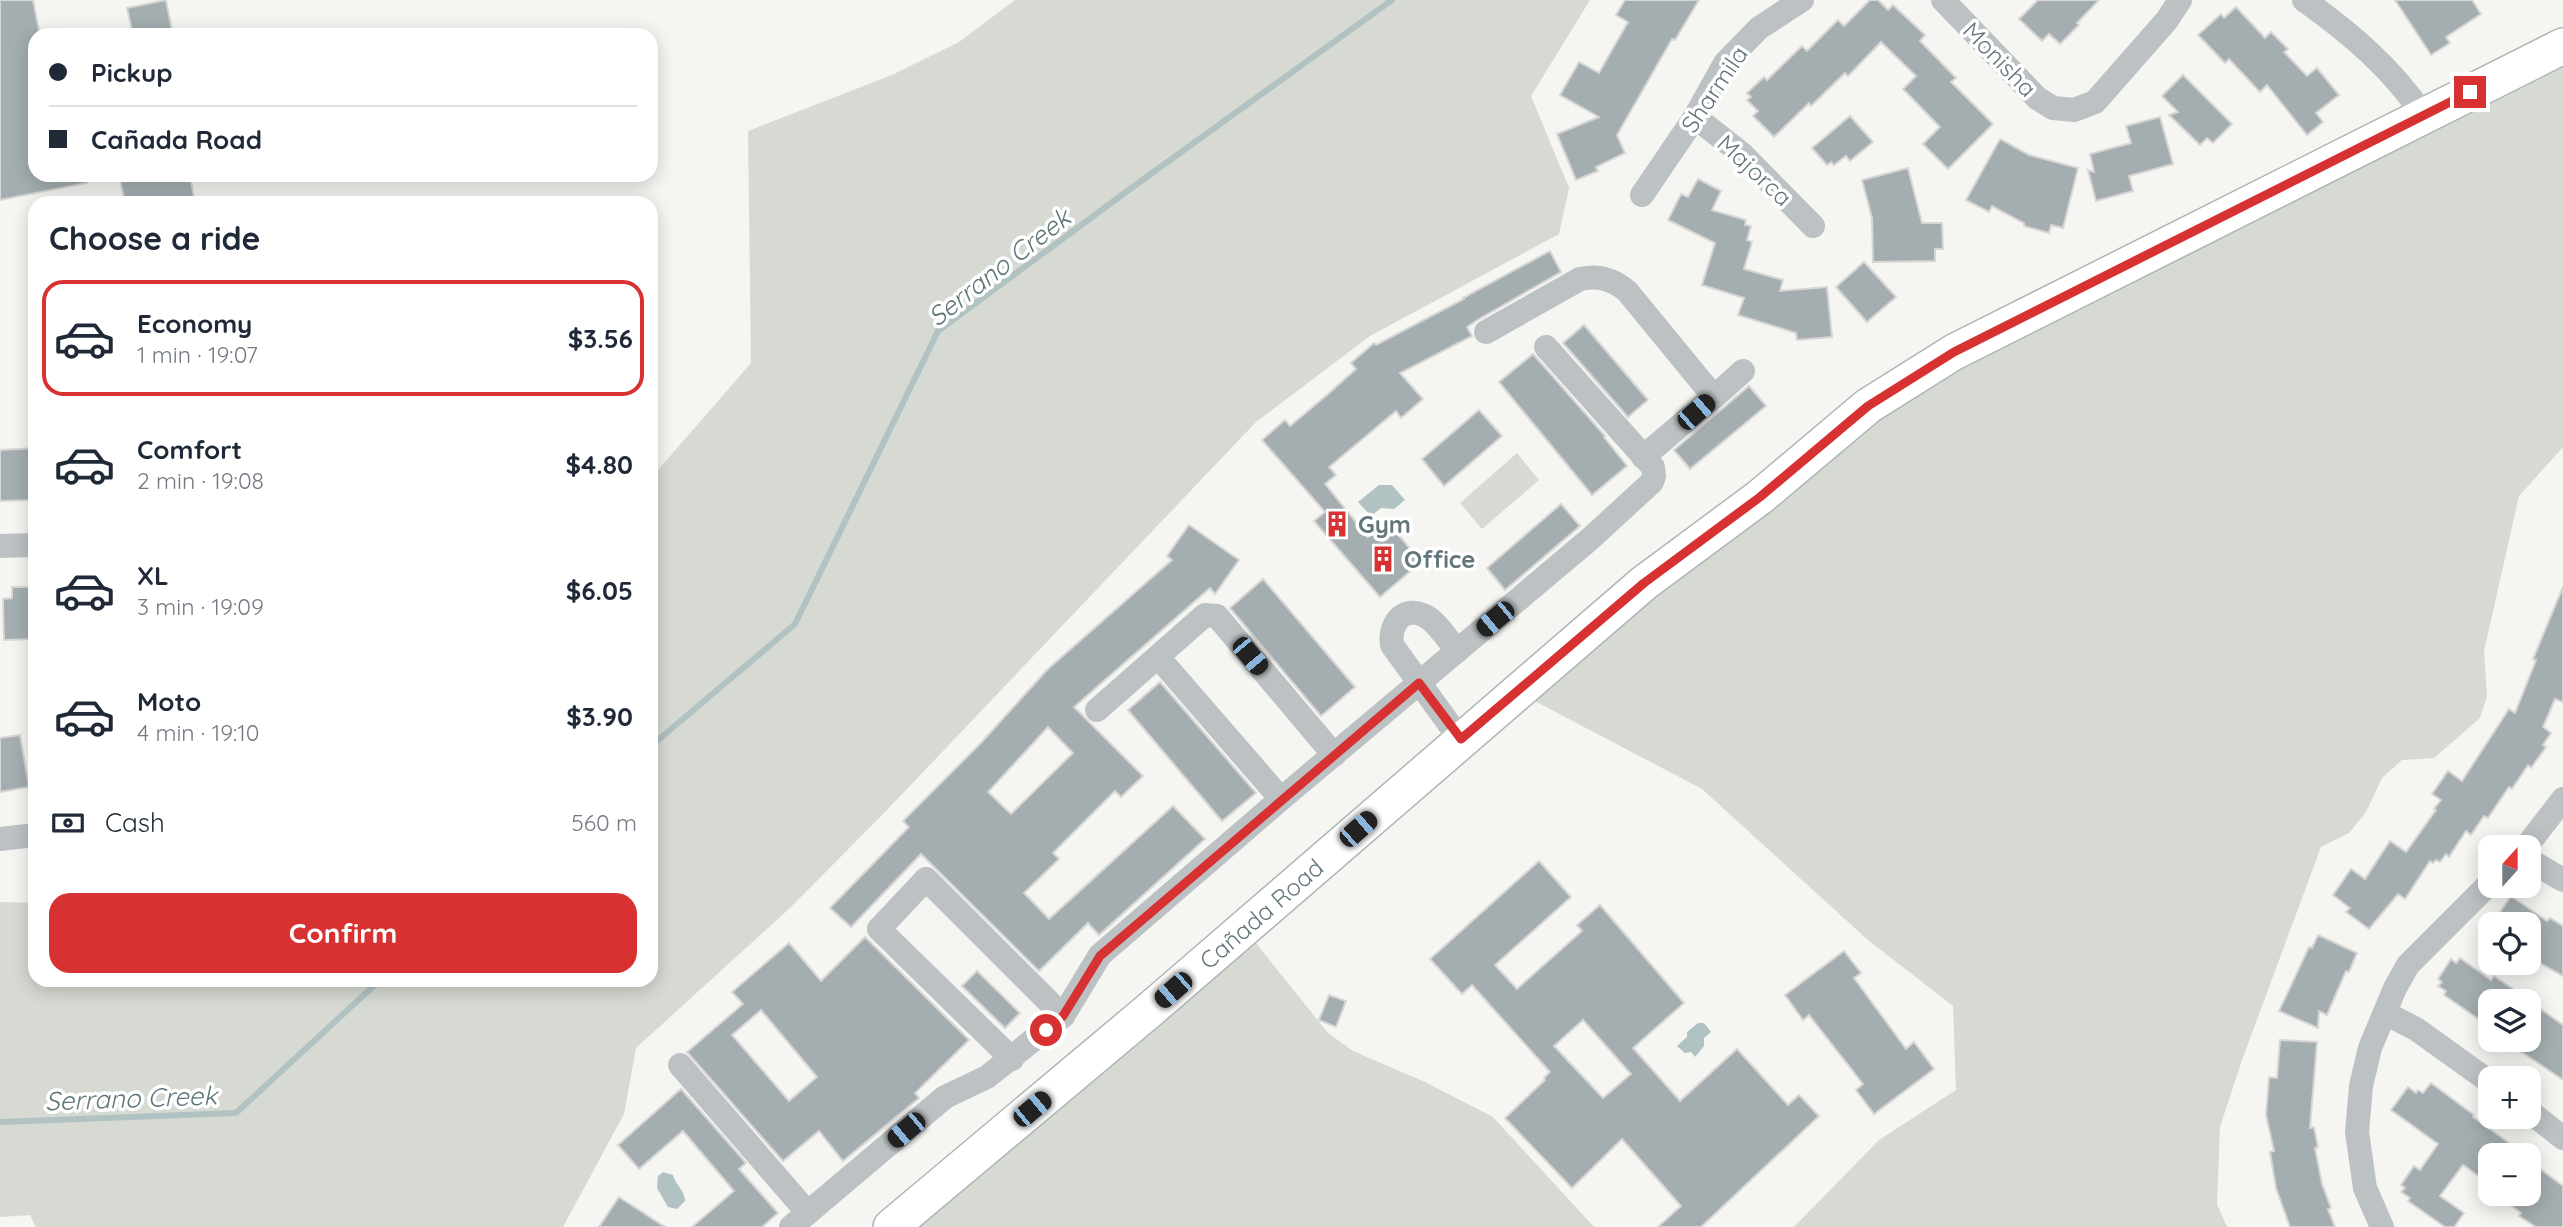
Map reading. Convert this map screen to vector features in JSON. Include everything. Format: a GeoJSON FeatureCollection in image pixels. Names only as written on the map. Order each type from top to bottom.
{"type":"FeatureCollection","features":[{"type":"Feature","properties":{"kind":"street","name":"Sharmila"},"geometry":{"type":"LineString","coordinates":[[1642,195],[1695,117],[1726,63],[1759,28],[1802,0]]}},
{"type":"Feature","properties":{"kind":"street","name":"Monisha"},"geometry":{"type":"LineString","coordinates":[[1943,0],[2037,98],[2053,108],[2074,110],[2095,102],[2167,20],[2180,0]]}},
{"type":"Feature","properties":{"kind":"street"},"geometry":{"type":"LineString","coordinates":[[2304,0],[2338,24],[2378,60],[2408,93],[2423,115]]}},
{"type":"Feature","properties":{"kind":"street","name":"Cañada Road"},"geometry":{"type":"LineString","coordinates":[[891,1227],[1152,1008],[1644,583],[1760,497],[1868,406],[1954,352],[2563,46]]}},
{"type":"Feature","properties":{"kind":"street","name":"Majorca"},"geometry":{"type":"LineString","coordinates":[[1695,117],[1742,154],[1812,226]]}},
{"type":"Feature","properties":{"kind":"street"},"geometry":{"type":"LineString","coordinates":[[1486,331],[1580,279],[1592,276],[1603,278],[1615,282],[1627,291],[1714,397]]}},
{"type":"Feature","properties":{"kind":"street"},"geometry":{"type":"LineString","coordinates":[[680,1065],[799,1220],[945,1097],[988,1077],[1012,1059],[1063,1016],[1100,956],[1281,799],[1590,539],[1652,482],[1653,467],[1546,347]]}},
{"type":"Feature","properties":{"kind":"street"},"geometry":{"type":"LineString","coordinates":[[1643,457],[1743,370]]}},
{"type":"Feature","properties":{"kind":"street"},"geometry":{"type":"LineString","coordinates":[[0,546],[28,545]]}},
{"type":"Feature","properties":{"kind":"street"},"geometry":{"type":"LineString","coordinates":[[1457,651],[1424,615],[1410,612],[1399,616],[1390,635],[1392,645],[1461,739]]}},
{"type":"Feature","properties":{"kind":"street"},"geometry":{"type":"LineString","coordinates":[[1097,710],[1205,615],[1217,616],[1334,755]]}},
{"type":"Feature","properties":{"kind":"street"},"geometry":{"type":"LineString","coordinates":[[1158,657],[1281,799]]}},
{"type":"Feature","properties":{"kind":"street"},"geometry":{"type":"LineString","coordinates":[[2535,835],[2563,799]]}},
{"type":"Feature","properties":{"kind":"street"},"geometry":{"type":"LineString","coordinates":[[0,839],[28,836]]}},
{"type":"Feature","properties":{"kind":"street"},"geometry":{"type":"LineString","coordinates":[[2541,867],[2563,880]]}},
{"type":"Feature","properties":{"kind":"street"},"geometry":{"type":"LineString","coordinates":[[1012,1059],[879,929],[926,879],[1063,1016]]}},
{"type":"Feature","properties":{"kind":"street"},"geometry":{"type":"LineString","coordinates":[[2382,1227],[2365,1188],[2357,1132],[2361,1086],[2370,1048],[2408,965],[2478,895]]}},
{"type":"Feature","properties":{"kind":"street"},"geometry":{"type":"LineString","coordinates":[[2385,1013],[2416,1028],[2478,1073]]}},
{"type":"Feature","properties":{"kind":"street"},"geometry":{"type":"LineString","coordinates":[[2541,1121],[2563,1138]]}},
{"type":"Feature","properties":{"kind":"shaded area"},"geometry":{"type":"Polygon","coordinates":[[[1015,0],[1590,0],[1531,96],[1569,188],[1559,234],[1370,336],[1256,422],[887,810],[791,907],[636,1048],[624,1114],[563,1227],[36,1227],[30,1215],[0,1217],[0,902],[28,903],[28,987],[658,987],[658,470],[751,363],[748,131],[892,75],[959,42],[1015,0]]]}},
{"type":"Feature","properties":{"kind":"shaded area"},"geometry":{"type":"Polygon","coordinates":[[[2563,65],[2563,447],[2519,496],[2484,651],[2487,696],[2480,718],[2434,758],[2402,760],[2382,778],[2366,812],[2349,833],[2321,847],[2220,1127],[2217,1204],[2227,1227],[1794,1227],[1879,1140],[1956,1090],[1953,1006],[1868,940],[1702,789],[1529,698],[1893,405],[1947,372],[2563,65]]]}},
{"type":"Feature","properties":{"kind":"shaded area"},"geometry":{"type":"Polygon","coordinates":[[[1517,453],[1539,480],[1482,529],[1460,503],[1517,453]]]}},
{"type":"Feature","properties":{"kind":"shaded area"},"geometry":{"type":"Polygon","coordinates":[[[1379,485],[1392,485],[1405,500],[1394,509],[1381,508],[1371,516],[1358,502],[1379,485]]]}},
{"type":"Feature","properties":{"kind":"shaded area"},"geometry":{"type":"Polygon","coordinates":[[[1251,937],[1328,1033],[1353,1051],[1425,1082],[1493,1117],[1594,1227],[915,1227],[1251,937]]]}},
{"type":"Feature","properties":{"kind":"shaded area"},"geometry":{"type":"Polygon","coordinates":[[[1698,1023],[1704,1023],[1711,1032],[1704,1038],[1704,1046],[1695,1057],[1691,1052],[1685,1053],[1677,1046],[1698,1023]]]}},
{"type":"Feature","properties":{"kind":"shaded area"},"geometry":{"type":"Polygon","coordinates":[[[663,1172],[673,1175],[683,1194],[685,1201],[677,1209],[668,1207],[657,1188],[658,1176],[663,1172]]]}},
{"type":"Feature","properties":{"kind":"building"},"geometry":{"type":"Polygon","coordinates":[[[0,0],[33,0],[39,28],[28,28],[28,182],[87,183],[0,200],[0,0]]]}},
{"type":"Feature","properties":{"kind":"building"},"geometry":{"type":"Polygon","coordinates":[[[166,0],[172,28],[131,28],[127,8],[166,0]]]}},
{"type":"Feature","properties":{"kind":"building"},"geometry":{"type":"Polygon","coordinates":[[[1625,0],[1699,0],[1675,40],[1672,39],[1617,135],[1625,153],[1596,167],[1598,171],[1576,180],[1557,134],[1599,117],[1560,95],[1579,62],[1599,73],[1628,22],[1616,15],[1625,0]]]}},
{"type":"Feature","properties":{"kind":"building"},"geometry":{"type":"Polygon","coordinates":[[[1870,0],[1878,0],[1888,10],[1893,5],[1925,35],[1920,41],[1956,78],[1951,82],[1993,124],[1948,169],[1923,144],[1940,127],[1903,89],[1916,76],[1881,42],[1848,76],[1845,73],[1774,137],[1753,116],[1758,111],[1747,100],[1751,97],[1747,93],[1764,77],[1767,80],[1802,46],[1807,51],[1838,20],[1844,26],[1870,0]]]}},
{"type":"Feature","properties":{"kind":"building"},"geometry":{"type":"Polygon","coordinates":[[[2038,0],[2099,0],[2060,44],[2049,34],[2042,41],[2019,19],[2038,0]]]}},
{"type":"Feature","properties":{"kind":"building"},"geometry":{"type":"Polygon","coordinates":[[[2395,0],[2472,0],[2481,14],[2446,37],[2450,43],[2431,55],[2395,0]]]}},
{"type":"Feature","properties":{"kind":"building"},"geometry":{"type":"Polygon","coordinates":[[[2236,7],[2265,38],[2271,32],[2288,49],[2284,52],[2307,76],[2317,68],[2339,95],[2316,113],[2323,122],[2307,135],[2267,85],[2260,92],[2229,59],[2225,63],[2198,35],[2221,14],[2224,18],[2236,7]]]}},
{"type":"Feature","properties":{"kind":"building"},"geometry":{"type":"Polygon","coordinates":[[[2183,75],[2232,124],[2213,143],[2207,138],[2200,145],[2169,115],[2178,112],[2162,96],[2183,75]]]}},
{"type":"Feature","properties":{"kind":"building"},"geometry":{"type":"Polygon","coordinates":[[[1850,116],[1873,142],[1850,161],[1846,156],[1834,165],[1831,162],[1827,165],[1812,148],[1850,116]]]}},
{"type":"Feature","properties":{"kind":"building"},"geometry":{"type":"Polygon","coordinates":[[[2160,117],[2173,164],[2129,176],[2133,191],[2096,201],[2088,170],[2094,172],[2090,154],[2131,143],[2126,126],[2160,117]]]}},
{"type":"Feature","properties":{"kind":"building"},"geometry":{"type":"Polygon","coordinates":[[[2000,139],[2029,155],[2078,168],[2063,228],[2051,225],[2049,233],[2024,226],[2024,223],[1992,206],[1989,212],[1966,200],[2000,139]]]}},
{"type":"Feature","properties":{"kind":"building"},"geometry":{"type":"Polygon","coordinates":[[[1908,168],[1922,223],[1942,223],[1943,249],[1935,249],[1935,261],[1873,262],[1872,218],[1862,180],[1908,168]]]}},
{"type":"Feature","properties":{"kind":"building"},"geometry":{"type":"Polygon","coordinates":[[[1698,179],[1721,191],[1712,210],[1746,220],[1745,225],[1751,226],[1747,240],[1752,242],[1744,269],[1783,280],[1780,291],[1827,287],[1832,337],[1797,340],[1796,333],[1738,315],[1744,298],[1702,285],[1715,243],[1668,220],[1681,194],[1688,197],[1698,179]]]}},
{"type":"Feature","properties":{"kind":"building"},"geometry":{"type":"Polygon","coordinates":[[[120,182],[191,182],[194,196],[124,196],[120,182]]]}},
{"type":"Feature","properties":{"kind":"building"},"geometry":{"type":"Polygon","coordinates":[[[1550,251],[1561,272],[1467,327],[1472,336],[1400,373],[1423,399],[1401,418],[1396,411],[1329,467],[1336,475],[1325,484],[1368,537],[1387,521],[1421,562],[1380,597],[1314,521],[1325,512],[1262,440],[1285,420],[1290,426],[1327,395],[1356,369],[1351,363],[1374,343],[1376,345],[1464,299],[1550,251]]]}},
{"type":"Feature","properties":{"kind":"building"},"geometry":{"type":"Polygon","coordinates":[[[1864,262],[1896,297],[1867,322],[1836,287],[1864,262]]]}},
{"type":"Feature","properties":{"kind":"building"},"geometry":{"type":"Polygon","coordinates":[[[1584,325],[1648,400],[1628,417],[1563,343],[1584,325]]]}},
{"type":"Feature","properties":{"kind":"building"},"geometry":{"type":"Polygon","coordinates":[[[1533,354],[1605,436],[1627,466],[1592,495],[1499,382],[1533,354]]]}},
{"type":"Feature","properties":{"kind":"building"},"geometry":{"type":"Polygon","coordinates":[[[1749,386],[1766,406],[1690,469],[1674,450],[1749,386]]]}},
{"type":"Feature","properties":{"kind":"building"},"geometry":{"type":"Polygon","coordinates":[[[1479,410],[1502,436],[1444,486],[1422,459],[1479,410]]]}},
{"type":"Feature","properties":{"kind":"building"},"geometry":{"type":"Polygon","coordinates":[[[28,448],[28,500],[0,501],[0,450],[28,448]]]}},
{"type":"Feature","properties":{"kind":"building"},"geometry":{"type":"Polygon","coordinates":[[[1561,504],[1580,526],[1505,590],[1487,568],[1561,504]]]}},
{"type":"Feature","properties":{"kind":"building"},"geometry":{"type":"Polygon","coordinates":[[[1189,525],[1239,560],[1215,594],[1210,588],[1074,707],[1143,776],[1121,797],[1115,791],[1053,853],[1059,859],[1024,893],[1049,919],[1173,806],[1205,839],[1099,935],[1088,923],[1039,971],[921,854],[851,927],[830,908],[909,827],[903,821],[980,744],[1048,669],[1172,560],[1167,556],[1189,525]],[[1048,727],[988,792],[1011,814],[1073,753],[1048,727]]]}},
{"type":"Feature","properties":{"kind":"building"},"geometry":{"type":"Polygon","coordinates":[[[1263,579],[1355,687],[1321,716],[1230,608],[1263,579]]]}},
{"type":"Feature","properties":{"kind":"building"},"geometry":{"type":"Polygon","coordinates":[[[12,587],[28,587],[28,639],[4,640],[3,599],[12,598],[12,587]]]}},
{"type":"Feature","properties":{"kind":"building"},"geometry":{"type":"Polygon","coordinates":[[[2563,587],[2563,702],[2555,699],[2543,727],[2551,733],[2543,745],[2546,747],[2531,768],[2528,765],[2512,789],[2509,787],[2488,818],[2484,816],[2471,835],[2466,831],[2449,857],[2446,854],[2440,862],[2430,861],[2405,899],[2398,894],[2369,929],[2346,912],[2350,908],[2333,895],[2351,869],[2365,879],[2390,841],[2406,852],[2436,810],[2434,809],[2441,800],[2432,794],[2448,771],[2462,781],[2509,709],[2515,713],[2536,660],[2533,659],[2563,587]]]}},
{"type":"Feature","properties":{"kind":"building"},"geometry":{"type":"Polygon","coordinates":[[[1160,682],[1256,793],[1222,821],[1128,710],[1160,682]]]}},
{"type":"Feature","properties":{"kind":"building"},"geometry":{"type":"Polygon","coordinates":[[[20,735],[28,787],[0,792],[0,738],[20,735]]]}},
{"type":"Feature","properties":{"kind":"building"},"geometry":{"type":"Polygon","coordinates":[[[1539,861],[1571,897],[1495,965],[1517,989],[1582,931],[1577,925],[1600,905],[1684,1003],[1633,1048],[1680,1101],[1737,1049],[1788,1105],[1799,1095],[1819,1116],[1701,1227],[1658,1227],[1681,1206],[1622,1139],[1572,1188],[1505,1118],[1550,1072],[1472,985],[1462,994],[1430,959],[1539,861]],[[1583,1020],[1554,1046],[1603,1098],[1631,1074],[1583,1020]]]}},
{"type":"Feature","properties":{"kind":"building"},"geometry":{"type":"Polygon","coordinates":[[[2510,898],[2514,898],[2534,912],[2500,912],[2510,898]]]}},
{"type":"Feature","properties":{"kind":"building"},"geometry":{"type":"Polygon","coordinates":[[[2541,917],[2547,921],[2550,918],[2563,926],[2563,976],[2541,964],[2541,917]]]}},
{"type":"Feature","properties":{"kind":"building"},"geometry":{"type":"Polygon","coordinates":[[[2318,935],[2357,953],[2327,1015],[2319,1011],[2318,1028],[2279,1011],[2309,947],[2312,948],[2318,935]]]}},
{"type":"Feature","properties":{"kind":"building"},"geometry":{"type":"Polygon","coordinates":[[[865,937],[969,1040],[915,1093],[919,1098],[843,1161],[819,1131],[783,1161],[687,1052],[743,1004],[732,992],[789,943],[821,981],[865,937]],[[761,1010],[732,1035],[789,1101],[817,1077],[761,1010]]]}},
{"type":"Feature","properties":{"kind":"building"},"geometry":{"type":"Polygon","coordinates":[[[1844,951],[1861,973],[1854,978],[1906,1049],[1914,1042],[1934,1069],[1874,1114],[1856,1090],[1863,1084],[1809,1015],[1803,1020],[1785,995],[1844,951]]]}},
{"type":"Feature","properties":{"kind":"building"},"geometry":{"type":"Polygon","coordinates":[[[2460,958],[2478,971],[2478,975],[2484,975],[2491,980],[2494,976],[2513,989],[2478,989],[2478,1019],[2444,995],[2446,991],[2438,986],[2442,982],[2438,979],[2451,959],[2456,963],[2460,958]]]}},
{"type":"Feature","properties":{"kind":"building"},"geometry":{"type":"Polygon","coordinates":[[[977,971],[1020,1013],[1005,1028],[962,986],[977,971]]]}},
{"type":"Feature","properties":{"kind":"building"},"geometry":{"type":"Polygon","coordinates":[[[1329,995],[1346,1001],[1336,1027],[1319,1020],[1329,995]]]}},
{"type":"Feature","properties":{"kind":"building"},"geometry":{"type":"Polygon","coordinates":[[[2541,1009],[2563,1025],[2563,1080],[2522,1052],[2541,1052],[2541,1009]]]}},
{"type":"Feature","properties":{"kind":"building"},"geometry":{"type":"Polygon","coordinates":[[[2280,1040],[2317,1042],[2310,1128],[2314,1127],[2322,1184],[2335,1227],[2290,1227],[2276,1188],[2270,1152],[2274,1151],[2266,1115],[2269,1077],[2277,1078],[2280,1040]]]}},
{"type":"Feature","properties":{"kind":"building"},"geometry":{"type":"Polygon","coordinates":[[[2431,1083],[2474,1115],[2478,1121],[2478,1129],[2490,1129],[2509,1143],[2478,1143],[2478,1176],[2463,1165],[2440,1196],[2464,1213],[2454,1227],[2445,1227],[2408,1201],[2410,1198],[2401,1192],[2405,1188],[2401,1185],[2414,1166],[2420,1170],[2438,1144],[2391,1110],[2408,1087],[2416,1093],[2418,1090],[2423,1093],[2431,1083]]]}},
{"type":"Feature","properties":{"kind":"building"},"geometry":{"type":"Polygon","coordinates":[[[681,1089],[746,1163],[739,1169],[778,1213],[762,1227],[692,1227],[734,1191],[683,1131],[639,1169],[618,1145],[681,1089]]]}},
{"type":"Feature","properties":{"kind":"building"},"geometry":{"type":"Polygon","coordinates":[[[2541,1170],[2563,1186],[2563,1227],[2536,1227],[2519,1216],[2521,1213],[2512,1206],[2541,1206],[2541,1170]]]}},
{"type":"Feature","properties":{"kind":"building"},"geometry":{"type":"Polygon","coordinates":[[[619,1197],[665,1227],[599,1227],[619,1197]]]}},
{"type":"Feature","properties":{"kind":"waterway","name":"Serrano Creek"},"geometry":{"type":"LineString","coordinates":[[658,740],[795,624],[938,331],[1392,0]]}},
{"type":"Feature","properties":{"kind":"waterway","name":"Serrano Creek"},"geometry":{"type":"LineString","coordinates":[[0,1122],[236,1113],[372,987]]}},
{"type":"Feature","properties":{"kind":"place","name":"Gym"},"geometry":{"type":"Point","coordinates":[1337,524]}},
{"type":"Feature","properties":{"kind":"place","name":"Office"},"geometry":{"type":"Point","coordinates":[1383,559]}},
{"type":"Feature","properties":{"kind":"route"},"geometry":{"type":"LineString","coordinates":[[1046,1030],[1063,1016],[1100,956],[1419,683],[1461,739],[1644,583],[1760,497],[1868,406],[1954,352],[2470,92]]}}]}
